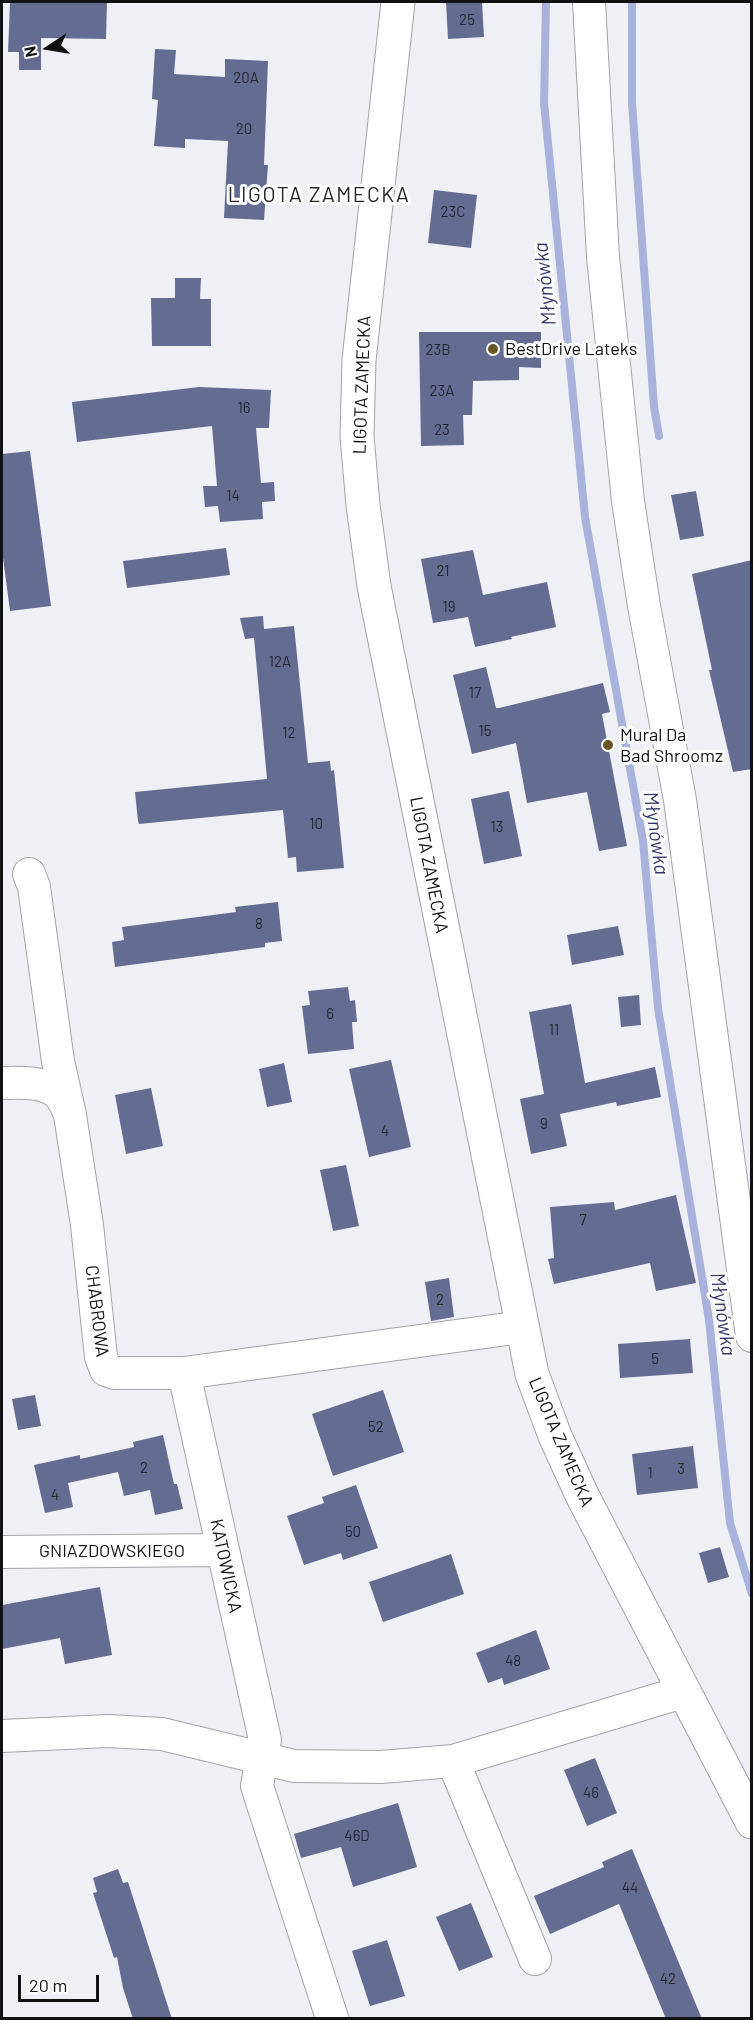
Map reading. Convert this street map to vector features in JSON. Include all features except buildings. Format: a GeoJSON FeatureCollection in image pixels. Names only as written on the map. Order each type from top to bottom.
{"type":"FeatureCollection","features":[{"type":"Feature","properties":{"kind":"main road","name":"LIGOTA ZAMECKA"},"geometry":{"type":"LineString","coordinates":[[398,2],[359,360],[357,436],[374,586],[532,1374],[555,1436],[582,1496],[683,1692]]}},
{"type":"Feature","properties":{"kind":"main road"},"geometry":{"type":"LineString","coordinates":[[683,1692],[752,1822]]}},
{"type":"Feature","properties":{"kind":"street"},"geometry":{"type":"LineString","coordinates":[[589,2],[603,257],[628,501],[644,606],[680,800],[752,1336]]}},
{"type":"Feature","properties":{"kind":"street","name":"CHABROWA"},"geometry":{"type":"LineString","coordinates":[[29,874],[34,887],[58,1061],[70,1115],[87,1225],[101,1358],[106,1370],[115,1373],[184,1373],[522,1327]]}},
{"type":"Feature","properties":{"kind":"street"},"geometry":{"type":"LineString","coordinates":[[2,1083],[31,1083],[50,1088],[61,1095],[70,1115]]}},
{"type":"Feature","properties":{"kind":"street","name":"KATOWICKA"},"geometry":{"type":"LineString","coordinates":[[184,1373],[265,1740],[257,1786],[332,2019]]}},
{"type":"Feature","properties":{"kind":"street","name":"GNIAZDOWSKIEGO"},"geometry":{"type":"LineString","coordinates":[[2,1552],[222,1550]]}},
{"type":"Feature","properties":{"kind":"street"},"geometry":{"type":"LineString","coordinates":[[2,1736],[108,1731],[162,1734],[294,1766],[381,1767],[453,1761],[683,1692]]}},
{"type":"Feature","properties":{"kind":"street"},"geometry":{"type":"LineString","coordinates":[[453,1761],[535,1959]]}},
{"type":"Feature","properties":{"kind":"waterway","name":"Młynówka"},"geometry":{"type":"LineString","coordinates":[[546,2],[544,103],[585,517],[643,841],[658,1008],[709,1320],[730,1523],[752,1594]]}},
{"type":"Feature","properties":{"kind":"waterway"},"geometry":{"type":"LineString","coordinates":[[632,2],[632,103],[654,407],[659,436]]}},
{"type":"Feature","properties":{"kind":"place","name":"BestDrive Lateks"},"geometry":{"type":"Point","coordinates":[493,349]}},
{"type":"Feature","properties":{"kind":"place","name":"Mural Da Bad Shroomz"},"geometry":{"type":"Point","coordinates":[608,745]}},
{"type":"Feature","properties":{"kind":"district","name":"LIGOTA ZAMECKA"},"geometry":{"type":"Point","coordinates":[319,195]}}]}
